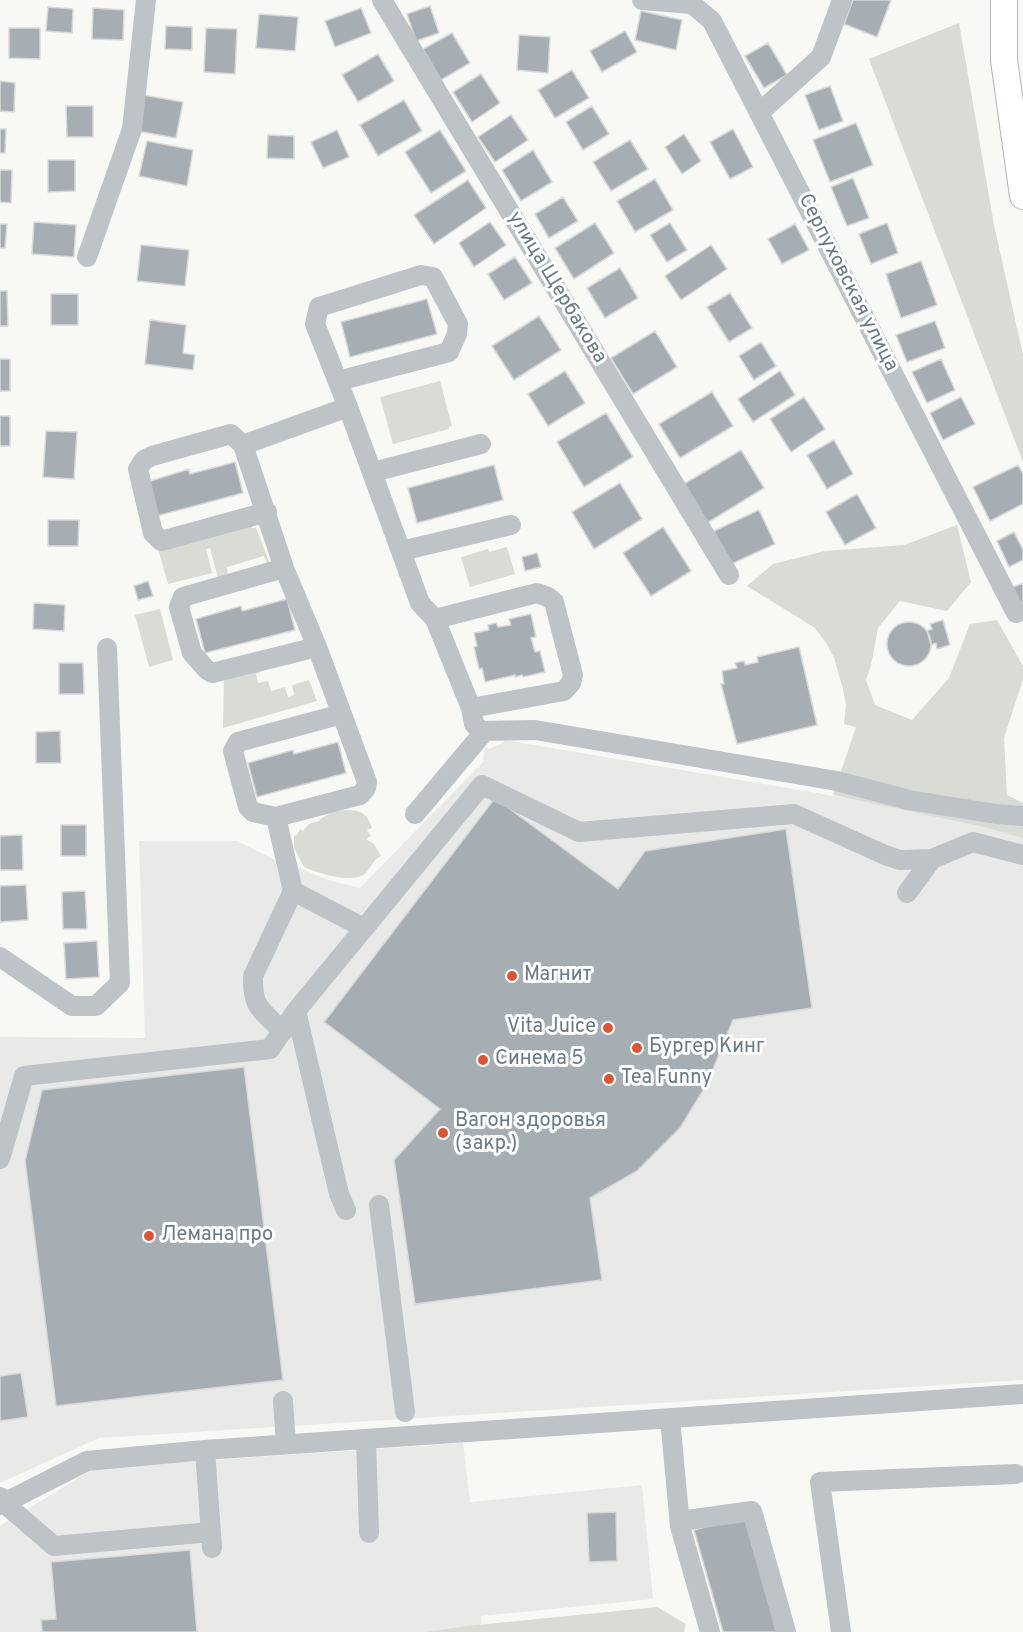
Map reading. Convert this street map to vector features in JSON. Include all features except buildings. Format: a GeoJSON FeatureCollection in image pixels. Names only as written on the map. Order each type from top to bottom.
{"type":"FeatureCollection","features":[{"type":"Feature","properties":{"kind":"main road"},"geometry":{"type":"LineString","coordinates":[[1004,0],[1004,60],[1023,196]]}},
{"type":"Feature","properties":{"kind":"street"},"geometry":{"type":"LineString","coordinates":[[87,257],[132,129],[146,0]]}},
{"type":"Feature","properties":{"kind":"street","name":"улица Щербакова"},"geometry":{"type":"LineString","coordinates":[[382,0],[729,575]]}},
{"type":"Feature","properties":{"kind":"street","name":"Серпуховская улица"},"geometry":{"type":"LineString","coordinates":[[642,0],[693,2],[712,21],[1016,613]]}},
{"type":"Feature","properties":{"kind":"street"},"geometry":{"type":"LineString","coordinates":[[759,112],[821,57],[842,0]]}},
{"type":"Feature","properties":{"kind":"street"},"geometry":{"type":"LineString","coordinates":[[338,381],[449,352],[458,324],[433,277],[422,275],[319,307],[315,324],[373,472],[420,603],[435,619],[471,708],[474,724],[484,732],[535,730],[837,781],[920,802],[1023,816]]}},
{"type":"Feature","properties":{"kind":"street"},"geometry":{"type":"LineString","coordinates":[[243,446],[348,407]]}},
{"type":"Feature","properties":{"kind":"street"},"geometry":{"type":"LineString","coordinates":[[267,512],[161,541],[153,533],[138,470],[144,460],[152,456],[231,434],[243,446],[267,512],[284,568],[317,647],[342,714],[367,782],[364,793],[360,795],[276,817],[253,812],[248,807],[232,751],[235,745],[238,742],[342,714]]}},
{"type":"Feature","properties":{"kind":"street"},"geometry":{"type":"LineString","coordinates":[[373,472],[481,444]]}},
{"type":"Feature","properties":{"kind":"street"},"geometry":{"type":"LineString","coordinates":[[401,551],[511,525]]}},
{"type":"Feature","properties":{"kind":"street"},"geometry":{"type":"LineString","coordinates":[[284,568],[183,597],[179,607],[192,653],[212,673],[317,647]]}},
{"type":"Feature","properties":{"kind":"street"},"geometry":{"type":"LineString","coordinates":[[435,619],[537,592],[554,602],[573,675],[567,689],[471,708]]}},
{"type":"Feature","properties":{"kind":"street"},"geometry":{"type":"LineString","coordinates":[[0,957],[72,1006],[96,1006],[120,983],[107,648]]}},
{"type":"Feature","properties":{"kind":"street"},"geometry":{"type":"LineString","coordinates":[[415,814],[484,732]]}},
{"type":"Feature","properties":{"kind":"street"},"geometry":{"type":"LineString","coordinates":[[0,1160],[24,1076],[270,1049],[296,1011],[482,785],[579,832],[794,814],[900,860],[932,859],[973,842],[1023,855]]}},
{"type":"Feature","properties":{"kind":"street"},"geometry":{"type":"LineString","coordinates":[[276,817],[293,891],[253,976],[253,990],[257,1006],[283,1031]]}},
{"type":"Feature","properties":{"kind":"street"},"geometry":{"type":"LineString","coordinates":[[907,893],[932,859]]}},
{"type":"Feature","properties":{"kind":"street"},"geometry":{"type":"LineString","coordinates":[[293,891],[364,928]]}},
{"type":"Feature","properties":{"kind":"street"},"geometry":{"type":"LineString","coordinates":[[296,1011],[339,1194],[346,1210]]}},
{"type":"Feature","properties":{"kind":"street"},"geometry":{"type":"LineString","coordinates":[[380,1205],[405,1412]]}},
{"type":"Feature","properties":{"kind":"street"},"geometry":{"type":"LineString","coordinates":[[205,1450],[212,1540],[54,1546],[1,1502],[87,1461],[205,1450],[286,1444],[1022,1397]]}},
{"type":"Feature","properties":{"kind":"street"},"geometry":{"type":"LineString","coordinates":[[283,1401],[286,1444]]}},
{"type":"Feature","properties":{"kind":"street"},"geometry":{"type":"LineString","coordinates":[[670,1418],[680,1521],[710,1632]]}},
{"type":"Feature","properties":{"kind":"street"},"geometry":{"type":"LineString","coordinates":[[366,1439],[369,1533]]}},
{"type":"Feature","properties":{"kind":"street"},"geometry":{"type":"LineString","coordinates":[[841,1632],[820,1482],[1016,1474]]}},
{"type":"Feature","properties":{"kind":"street"},"geometry":{"type":"LineString","coordinates":[[680,1521],[752,1511],[786,1632]]}},
{"type":"Feature","properties":{"kind":"shaded area"},"geometry":{"type":"Polygon","coordinates":[[[959,23],[994,225],[1023,355],[1023,462],[869,59],[959,23]]]}},
{"type":"Feature","properties":{"kind":"shaded area"},"geometry":{"type":"Polygon","coordinates":[[[440,381],[452,426],[449,429],[393,444],[380,397],[440,381]]]}},
{"type":"Feature","properties":{"kind":"shaded area"},"geometry":{"type":"Polygon","coordinates":[[[251,524],[252,528],[256,528],[270,564],[267,564],[264,556],[227,567],[229,579],[219,582],[210,548],[206,549],[212,573],[168,584],[158,549],[251,524]]]}},
{"type":"Feature","properties":{"kind":"shaded area"},"geometry":{"type":"Polygon","coordinates":[[[957,525],[971,582],[947,611],[900,601],[878,628],[866,680],[875,705],[912,720],[949,678],[970,624],[997,620],[1023,666],[1023,679],[1004,738],[1007,795],[1023,803],[1023,838],[984,827],[833,795],[856,727],[844,724],[846,705],[834,658],[815,628],[747,586],[773,564],[825,551],[904,545],[957,525]]]}},
{"type":"Feature","properties":{"kind":"shaded area"},"geometry":{"type":"Polygon","coordinates":[[[507,547],[515,574],[470,587],[461,557],[488,549],[489,552],[507,547]]]}},
{"type":"Feature","properties":{"kind":"shaded area"},"geometry":{"type":"Polygon","coordinates":[[[160,609],[173,660],[149,667],[135,615],[160,609]]]}},
{"type":"Feature","properties":{"kind":"shaded area"},"geometry":{"type":"Polygon","coordinates":[[[259,669],[260,672],[256,674],[258,683],[268,681],[271,691],[285,687],[288,697],[294,695],[292,685],[309,680],[317,701],[223,728],[224,679],[259,669]]]}},
{"type":"Feature","properties":{"kind":"shaded area"},"geometry":{"type":"Polygon","coordinates":[[[505,740],[1023,828],[1023,1380],[99,1438],[0,1483],[0,1037],[145,1038],[139,841],[237,841],[277,861],[292,858],[299,868],[331,881],[360,888],[483,762],[485,747],[489,749],[505,740]]]}},
{"type":"Feature","properties":{"kind":"shaded area"},"geometry":{"type":"Polygon","coordinates":[[[335,811],[361,812],[369,820],[372,828],[367,830],[371,836],[366,839],[374,844],[381,856],[374,861],[365,874],[352,878],[343,878],[304,867],[294,848],[294,836],[300,829],[303,831],[309,824],[335,811]]]}},
{"type":"Feature","properties":{"kind":"shaded area"},"geometry":{"type":"Polygon","coordinates":[[[463,1443],[470,1502],[642,1485],[653,1599],[481,1616],[482,1632],[0,1632],[0,1526],[95,1468],[463,1443]]]}},
{"type":"Feature","properties":{"kind":"shaded area"},"geometry":{"type":"Polygon","coordinates":[[[657,1607],[686,1624],[684,1632],[426,1632],[467,1626],[657,1607]]]}},
{"type":"Feature","properties":{"kind":"place","name":"Магнит"},"geometry":{"type":"Point","coordinates":[512,976]}},
{"type":"Feature","properties":{"kind":"place","name":"Vita Juice"},"geometry":{"type":"Point","coordinates":[608,1028]}},
{"type":"Feature","properties":{"kind":"place","name":"Бургер Кинг"},"geometry":{"type":"Point","coordinates":[637,1048]}},
{"type":"Feature","properties":{"kind":"place","name":"Синема 5"},"geometry":{"type":"Point","coordinates":[483,1060]}},
{"type":"Feature","properties":{"kind":"place","name":"Tea Funny"},"geometry":{"type":"Point","coordinates":[609,1079]}},
{"type":"Feature","properties":{"kind":"place","name":"Вагон здоровья (закр.)"},"geometry":{"type":"Point","coordinates":[443,1133]}},
{"type":"Feature","properties":{"kind":"place","name":"Лемана про"},"geometry":{"type":"Point","coordinates":[149,1236]}}]}
